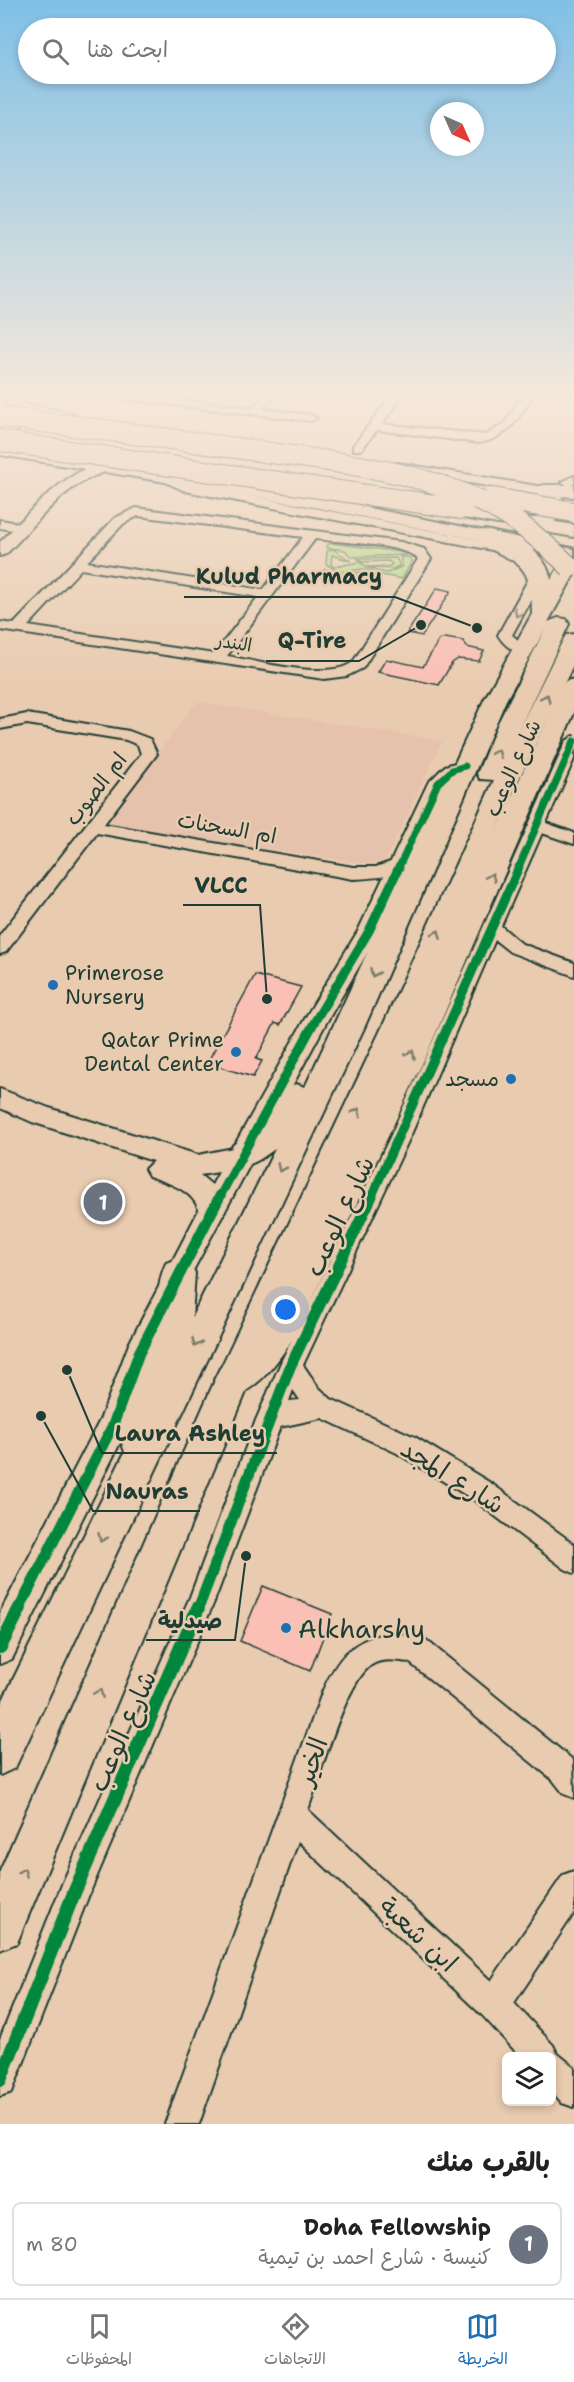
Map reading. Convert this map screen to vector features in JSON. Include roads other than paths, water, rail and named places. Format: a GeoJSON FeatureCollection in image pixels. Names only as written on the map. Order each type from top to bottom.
{"type":"FeatureCollection","features":[{"type":"Feature","properties":{"kind":"highway"},"geometry":{"type":"LineString","coordinates":[[359,494],[574,530]]}},
{"type":"Feature","properties":{"kind":"highway"},"geometry":{"type":"LineString","coordinates":[[462,494],[483,502],[520,522],[573,563]]}},
{"type":"Feature","properties":{"kind":"highway"},"geometry":{"type":"LineString","coordinates":[[233,1380],[253,1364],[281,1326],[417,1040],[569,680]]}},
{"type":"Feature","properties":{"kind":"main road"},"geometry":{"type":"LineString","coordinates":[[303,500],[400,503],[574,530]]}},
{"type":"Feature","properties":{"kind":"main road"},"geometry":{"type":"LineString","coordinates":[[485,536],[573,563]]}},
{"type":"Feature","properties":{"kind":"main road"},"geometry":{"type":"LineString","coordinates":[[485,536],[522,551],[537,564],[543,578],[541,617]]}},
{"type":"Feature","properties":{"kind":"main road","name":"شارع الوعب"},"geometry":{"type":"LineString","coordinates":[[0,1753],[350,1026],[495,700],[573,563]]}},
{"type":"Feature","properties":{"kind":"main road"},"geometry":{"type":"LineString","coordinates":[[468,865],[462,856],[461,846],[495,758],[530,680],[574,595]]}},
{"type":"Feature","properties":{"kind":"main road","name":"شارع الوعب"},"geometry":{"type":"LineString","coordinates":[[0,1926],[233,1380],[399,1023],[468,865],[569,680],[574,640]]}},
{"type":"Feature","properties":{"kind":"main road"},"geometry":{"type":"LineString","coordinates":[[244,1154],[273,1134],[316,1058],[350,1026]]}},
{"type":"Feature","properties":{"kind":"main road"},"geometry":{"type":"LineString","coordinates":[[142,1454],[139,1431],[141,1408],[171,1341],[174,1327],[172,1300],[178,1273]]}},
{"type":"Feature","properties":{"kind":"street"},"geometry":{"type":"LineString","coordinates":[[0,551],[58,494]]}},
{"type":"Feature","properties":{"kind":"street"},"geometry":{"type":"LineString","coordinates":[[220,494],[228,499],[224,513]]}},
{"type":"Feature","properties":{"kind":"street"},"geometry":{"type":"LineString","coordinates":[[224,494],[434,534],[496,547],[514,554],[529,565],[535,580],[506,635],[508,640],[522,649]]}},
{"type":"Feature","properties":{"kind":"street"},"geometry":{"type":"LineString","coordinates":[[268,494],[485,536]]}},
{"type":"Feature","properties":{"kind":"street"},"geometry":{"type":"LineString","coordinates":[[527,524],[548,520],[558,511],[557,500],[549,494]]}},
{"type":"Feature","properties":{"kind":"street","name":"البندر"},"geometry":{"type":"LineString","coordinates":[[0,626],[324,675],[345,673],[358,665],[422,567],[423,555],[401,546],[313,533],[224,513],[136,512],[119,521],[18,628]]}},
{"type":"Feature","properties":{"kind":"street"},"geometry":{"type":"LineString","coordinates":[[0,524],[25,528]]}},
{"type":"Feature","properties":{"kind":"street"},"geometry":{"type":"LineString","coordinates":[[218,658],[313,533]]}},
{"type":"Feature","properties":{"kind":"street"},"geometry":{"type":"LineString","coordinates":[[78,565],[266,594]]}},
{"type":"Feature","properties":{"kind":"street","name":"ام الصوب"},"geometry":{"type":"LineString","coordinates":[[0,724],[27,718],[129,736],[145,742],[149,754],[0,948]]}},
{"type":"Feature","properties":{"kind":"street","name":"شارع الوعب"},"geometry":{"type":"LineString","coordinates":[[0,2080],[74,1893],[201,1602],[268,1420],[290,1367],[393,1152],[574,741]]}},
{"type":"Feature","properties":{"kind":"street"},"geometry":{"type":"LineString","coordinates":[[0,1647],[113,1425],[139,1353],[178,1273],[315,1021],[386,898],[438,783],[452,770],[465,766]]}},
{"type":"Feature","properties":{"kind":"street"},"geometry":{"type":"LineString","coordinates":[[537,826],[574,839]]}},
{"type":"Feature","properties":{"kind":"street","name":"ام السحنات"},"geometry":{"type":"LineString","coordinates":[[93,827],[353,873],[378,872],[402,863]]}},
{"type":"Feature","properties":{"kind":"street","name":"ام السحنات"},"geometry":{"type":"LineString","coordinates":[[353,873],[372,883],[386,898]]}},
{"type":"Feature","properties":{"kind":"street"},"geometry":{"type":"LineString","coordinates":[[492,928],[516,948],[574,970]]}},
{"type":"Feature","properties":{"kind":"street"},"geometry":{"type":"LineString","coordinates":[[481,953],[516,948]]}},
{"type":"Feature","properties":{"kind":"street"},"geometry":{"type":"LineString","coordinates":[[0,1098],[41,1115],[198,1165],[230,1161],[244,1154]]}},
{"type":"Feature","properties":{"kind":"street"},"geometry":{"type":"LineString","coordinates":[[0,1114],[184,1178],[204,1191],[212,1210]]}},
{"type":"Feature","properties":{"kind":"street","name":"شارع المجد"},"geometry":{"type":"LineString","coordinates":[[290,1367],[310,1395],[323,1407],[406,1445],[483,1492],[574,1560]]}},
{"type":"Feature","properties":{"kind":"street"},"geometry":{"type":"LineString","coordinates":[[268,1420],[285,1413],[323,1407]]}},
{"type":"Feature","properties":{"kind":"street","name":"الخير"},"geometry":{"type":"LineString","coordinates":[[182,2124],[340,1681],[354,1661],[373,1647],[393,1646],[415,1649],[562,1770],[574,1784]]}},
{"type":"Feature","properties":{"kind":"street","name":"ابن شعبة"},"geometry":{"type":"LineString","coordinates":[[292,1815],[494,2005],[538,2052]]}},
{"type":"Feature","properties":{"kind":"street"},"geometry":{"type":"LineString","coordinates":[[494,2005],[574,1886]]}},
{"type":"Feature","properties":{"kind":"street"},"geometry":{"type":"LineString","coordinates":[[556,2071],[574,2091]]}},
{"type":"Feature","properties":{"kind":"place","name":"Q-Tire"},"geometry":{"type":"Point","coordinates":[421,625]}},
{"type":"Feature","properties":{"kind":"place","name":"Kulud Pharmacy"},"geometry":{"type":"Point","coordinates":[477,628]}},
{"type":"Feature","properties":{"kind":"place","name":"Primerose Nursery"},"geometry":{"type":"Point","coordinates":[53,985]}},
{"type":"Feature","properties":{"kind":"place","name":"VLCC"},"geometry":{"type":"Point","coordinates":[267,999]}},
{"type":"Feature","properties":{"kind":"place","name":"Qatar Prime Dental Center"},"geometry":{"type":"Point","coordinates":[236,1052]}},
{"type":"Feature","properties":{"kind":"place","name":"مسجد"},"geometry":{"type":"Point","coordinates":[511,1079]}},
{"type":"Feature","properties":{"kind":"place","name":"Doha Fellowship"},"geometry":{"type":"Point","coordinates":[103,1202]}},
{"type":"Feature","properties":{"kind":"place","name":"Laura Ashley"},"geometry":{"type":"Point","coordinates":[67,1370]}},
{"type":"Feature","properties":{"kind":"place","name":"Nauras"},"geometry":{"type":"Point","coordinates":[41,1416]}},
{"type":"Feature","properties":{"kind":"place","name":"صيدلية"},"geometry":{"type":"Point","coordinates":[246,1556]}},
{"type":"Feature","properties":{"kind":"place","name":"Alkharshy"},"geometry":{"type":"Point","coordinates":[286,1628]}}]}
